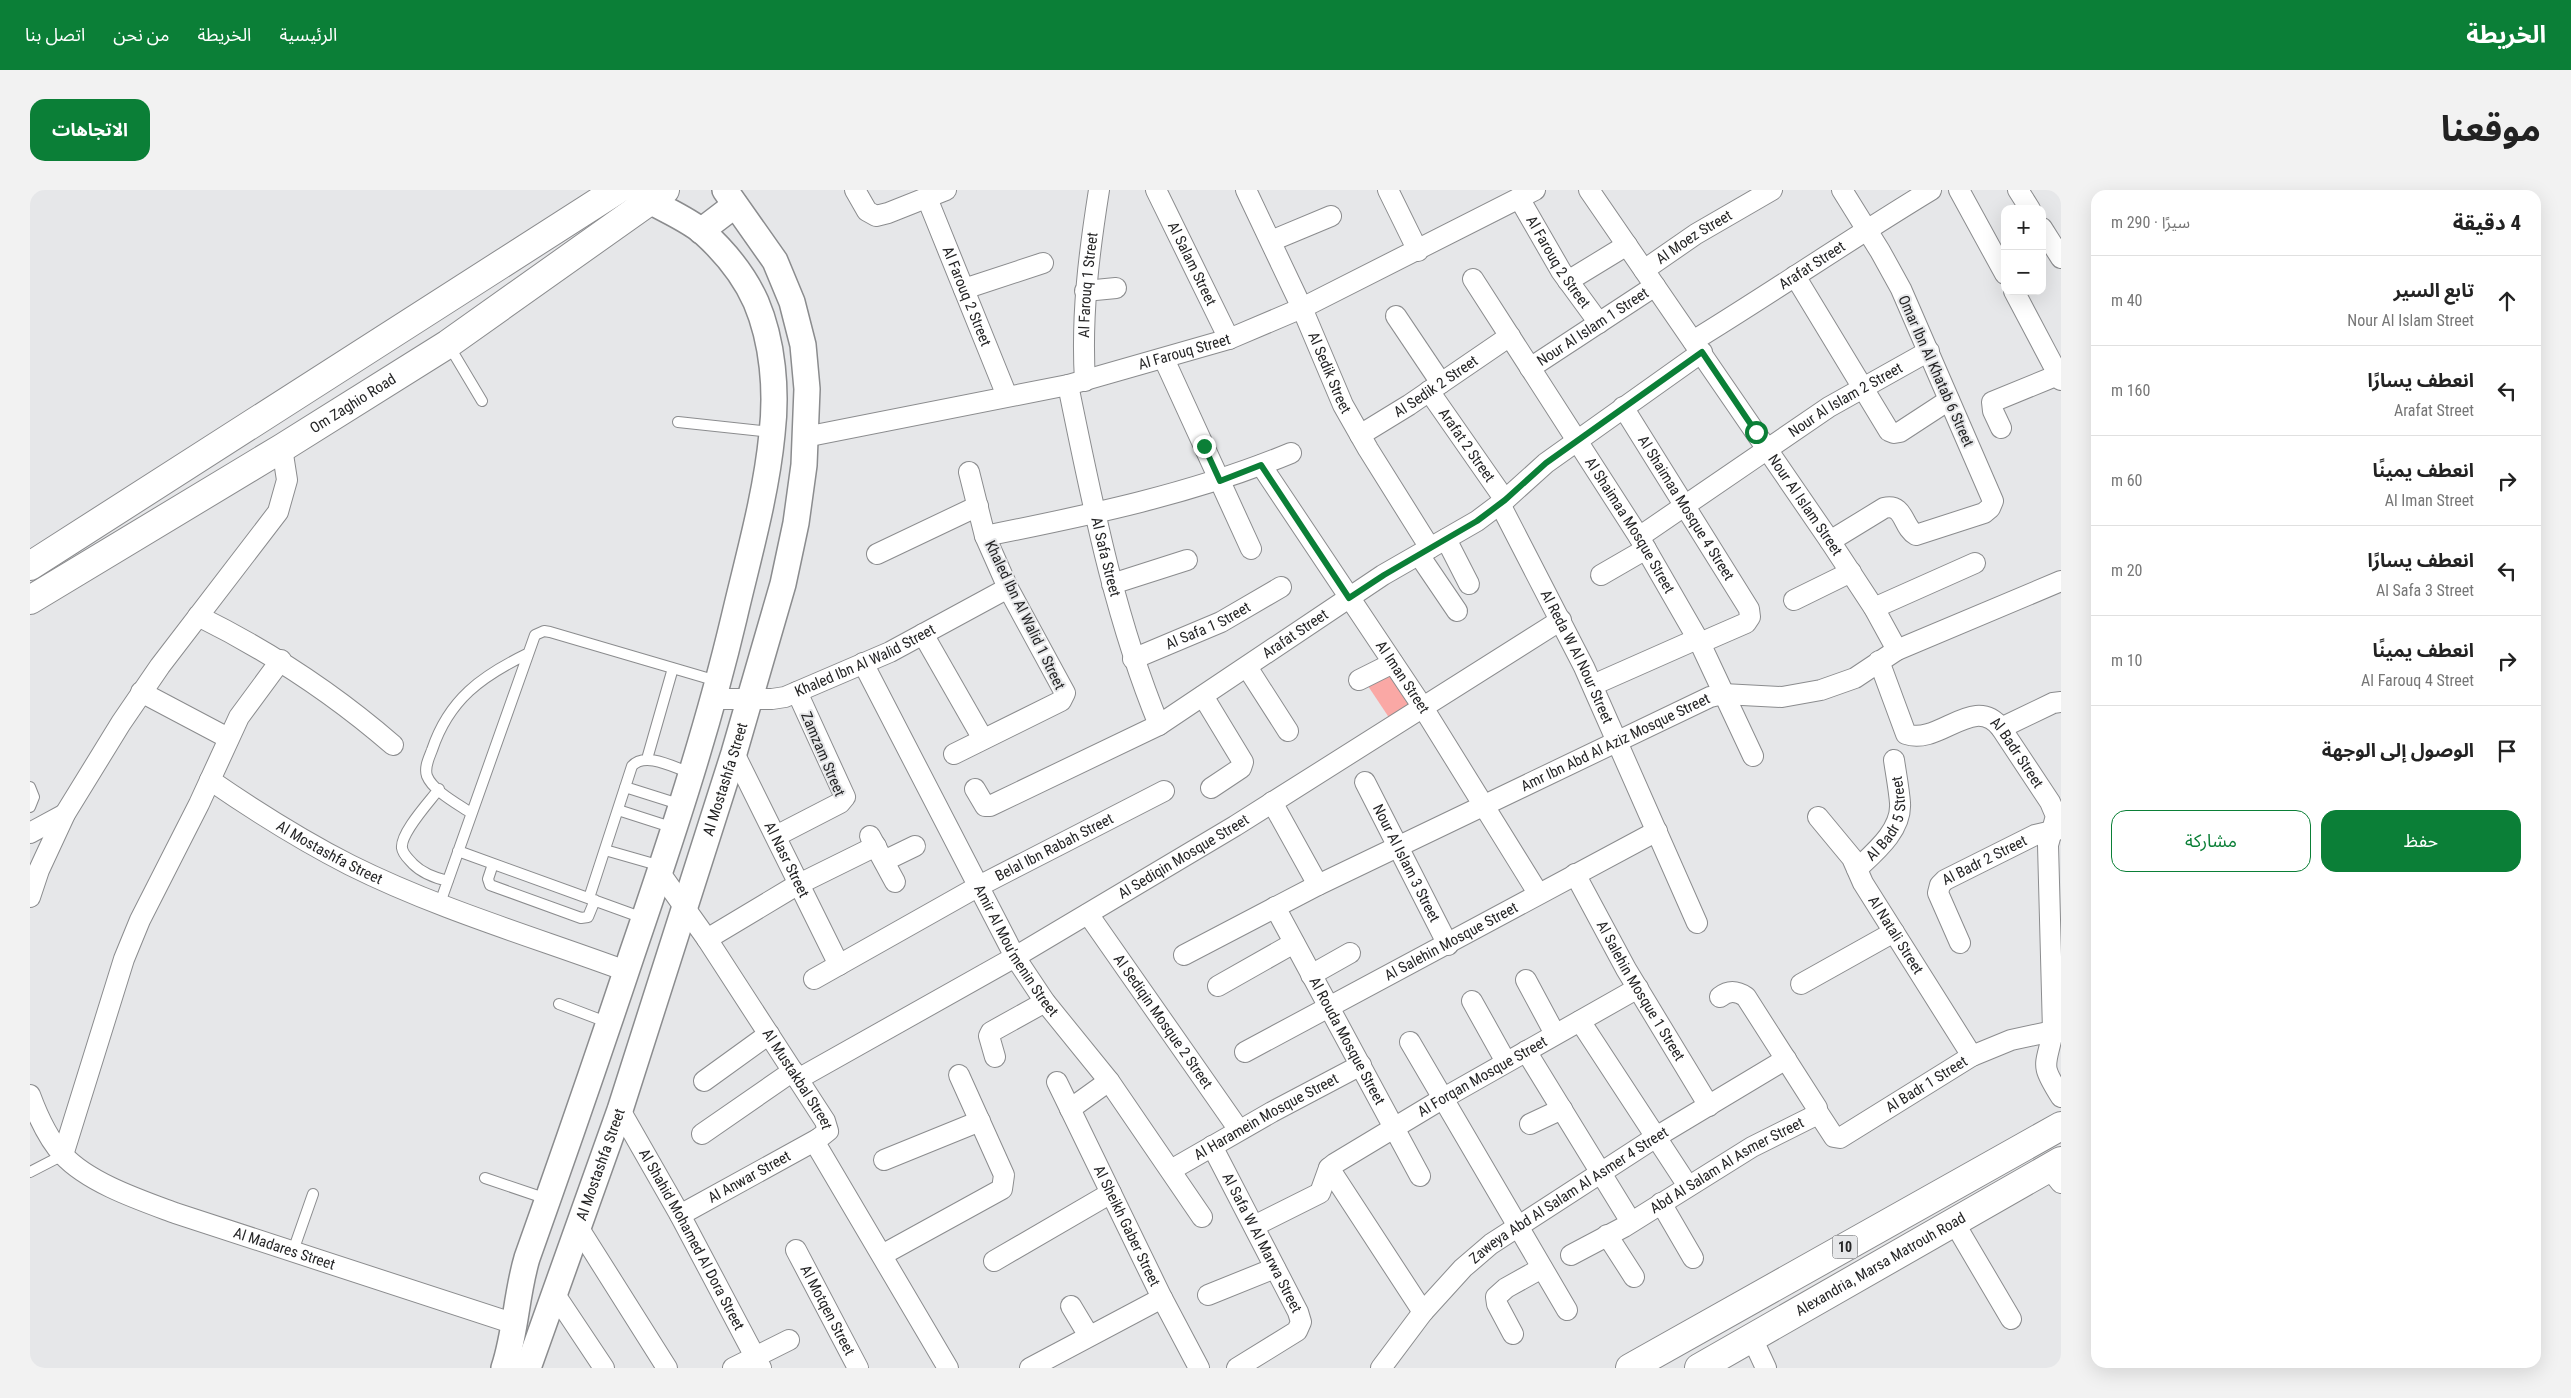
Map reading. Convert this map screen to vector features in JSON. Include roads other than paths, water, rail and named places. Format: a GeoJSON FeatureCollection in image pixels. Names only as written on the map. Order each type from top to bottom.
{"type":"FeatureCollection","features":[{"type":"Feature","properties":{"kind":"main road"},"geometry":{"type":"LineString","coordinates":[[30,566],[617,190]]}},
{"type":"Feature","properties":{"kind":"main road","name":"Om Zaghio Road"},"geometry":{"type":"LineString","coordinates":[[30,600],[282,448],[448,344],[649,194]]}},
{"type":"Feature","properties":{"kind":"main road","name":"10"},"geometry":{"type":"LineString","coordinates":[[1630,1368],[2061,1126]]}},
{"type":"Feature","properties":{"kind":"main road","name":"Alexandria, Marsa Matrouh Road"},"geometry":{"type":"LineString","coordinates":[[1699,1368],[1955,1224],[2057,1171]]}},
{"type":"Feature","properties":{"kind":"street"},"geometry":{"type":"LineString","coordinates":[[855,190],[867,211],[876,216],[946,190]]}},
{"type":"Feature","properties":{"kind":"street","name":"Al Farouq 1 Street"},"geometry":{"type":"LineString","coordinates":[[1076,383],[1099,190]]}},
{"type":"Feature","properties":{"kind":"street","name":"Al Salam Street"},"geometry":{"type":"LineString","coordinates":[[1156,190],[1229,339]]}},
{"type":"Feature","properties":{"kind":"street","name":"Al Sedik Street"},"geometry":{"type":"LineString","coordinates":[[1246,190],[1302,308],[1343,405],[1360,435],[1432,547]]}},
{"type":"Feature","properties":{"kind":"street"},"geometry":{"type":"LineString","coordinates":[[1388,190],[1418,251]]}},
{"type":"Feature","properties":{"kind":"street","name":"Nour Al Islam Street"},"geometry":{"type":"LineString","coordinates":[[1589,190],[1851,572],[1898,650]]}},
{"type":"Feature","properties":{"kind":"street","name":"Al Moez Street"},"geometry":{"type":"LineString","coordinates":[[1650,278],[1696,234],[1772,190]]}},
{"type":"Feature","properties":{"kind":"street","name":"Omar Ibn Al Khatab 6 Street"},"geometry":{"type":"LineString","coordinates":[[1830,541],[1884,508],[1891,506],[1898,509],[1916,535],[1984,513],[1990,508],[1993,501],[1992,493],[1948,400],[1929,351],[1901,290],[1842,190]]}},
{"type":"Feature","properties":{"kind":"street","name":"Arafat Street"},"geometry":{"type":"LineString","coordinates":[[975,789],[985,806],[990,806],[1159,725],[1349,598],[1502,502],[1546,463],[1623,407],[1697,346],[1795,276],[1930,190]]}},
{"type":"Feature","properties":{"kind":"street"},"geometry":{"type":"LineString","coordinates":[[1960,190],[2001,267]]}},
{"type":"Feature","properties":{"kind":"street"},"geometry":{"type":"LineString","coordinates":[[2018,190],[2027,205]]}},
{"type":"Feature","properties":{"kind":"street"},"geometry":{"type":"LineString","coordinates":[[504,1368],[515,1324],[515,1311],[522,1276],[679,817],[716,690],[749,552],[772,432],[773,375],[764,328],[756,303],[745,280],[728,258],[701,231],[649,194]]}},
{"type":"Feature","properties":{"kind":"street","name":"Al Farouq 2 Street"},"geometry":{"type":"LineString","coordinates":[[1527,194],[1568,281],[1598,323]]}},
{"type":"Feature","properties":{"kind":"street","name":"Al Farouq Street"},"geometry":{"type":"LineString","coordinates":[[805,437],[1076,383],[1229,339],[1302,308],[1418,251],[1527,194]]}},
{"type":"Feature","properties":{"kind":"street"},"geometry":{"type":"LineString","coordinates":[[701,231],[730,197]]}},
{"type":"Feature","properties":{"kind":"street","name":"Al Mostashfa Street"},"geometry":{"type":"LineString","coordinates":[[528,1368],[620,1110],[734,753],[785,576],[796,523],[808,388],[803,345],[792,302],[775,261],[730,197]]}},
{"type":"Feature","properties":{"kind":"street","name":"Al Farouq 2 Street"},"geometry":{"type":"LineString","coordinates":[[927,198],[1007,396]]}},
{"type":"Feature","properties":{"kind":"street"},"geometry":{"type":"LineString","coordinates":[[1271,241],[1331,216]]}},
{"type":"Feature","properties":{"kind":"street"},"geometry":{"type":"LineString","coordinates":[[2046,234],[2061,258]]}},
{"type":"Feature","properties":{"kind":"street"},"geometry":{"type":"LineString","coordinates":[[1568,281],[1627,245]]}},
{"type":"Feature","properties":{"kind":"street"},"geometry":{"type":"LineString","coordinates":[[964,289],[1043,262]]}},
{"type":"Feature","properties":{"kind":"street"},"geometry":{"type":"LineString","coordinates":[[1795,276],[1889,431],[1894,433],[1948,400]]}},
{"type":"Feature","properties":{"kind":"street","name":"Nour Al Islam 1 Street"},"geometry":{"type":"LineString","coordinates":[[1530,368],[1598,323],[1650,278]]}},
{"type":"Feature","properties":{"kind":"street","name":"Al Shaimaa Mosque Street"},"geometry":{"type":"LineString","coordinates":[[1473,279],[1643,543],[1698,641],[1753,756]]}},
{"type":"Feature","properties":{"kind":"street"},"geometry":{"type":"LineString","coordinates":[[1086,291],[1116,288]]}},
{"type":"Feature","properties":{"kind":"street"},"geometry":{"type":"LineString","coordinates":[[2001,428],[1992,402],[2060,378],[2016,295]]}},
{"type":"Feature","properties":{"kind":"street","name":"Arafat 2 Street"},"geometry":{"type":"LineString","coordinates":[[1396,316],[1502,502]]}},
{"type":"Feature","properties":{"kind":"street","name":"Al Sedik 2 Street"},"geometry":{"type":"LineString","coordinates":[[1360,435],[1510,336]]}},
{"type":"Feature","properties":{"kind":"street","name":"Nour Al Islam 2 Street"},"geometry":{"type":"LineString","coordinates":[[1601,575],[1643,543],[1686,506],[1767,449],[1862,388],[1929,351]]}},
{"type":"Feature","properties":{"kind":"street"},"geometry":{"type":"LineString","coordinates":[[1164,359],[1251,549]]}},
{"type":"Feature","properties":{"kind":"street","name":"Al Safa Street"},"geometry":{"type":"LineString","coordinates":[[1076,383],[1095,514],[1133,659],[1159,725]]}},
{"type":"Feature","properties":{"kind":"street","name":"Al Shaimaa Mosque 4 Street"},"geometry":{"type":"LineString","coordinates":[[1623,407],[1749,609],[1750,617],[1746,623],[1698,641]]}},
{"type":"Feature","properties":{"kind":"street"},"geometry":{"type":"LineString","coordinates":[[30,897],[42,863],[65,814],[141,692],[278,512],[288,480],[282,448]]}},
{"type":"Feature","properties":{"kind":"street"},"geometry":{"type":"LineString","coordinates":[[985,536],[1095,514],[1220,481],[1291,453]]}},
{"type":"Feature","properties":{"kind":"street","name":"Al Iman Street"},"geometry":{"type":"LineString","coordinates":[[1261,465],[1422,706],[1538,893]]}},
{"type":"Feature","properties":{"kind":"street","name":"Khaled Ibn Al Walid 1 Street"},"geometry":{"type":"LineString","coordinates":[[954,754],[1061,701],[1065,693],[1008,588],[985,536],[969,472]]}},
{"type":"Feature","properties":{"kind":"street","name":"Al Reda W Al Nour Street"},"geometry":{"type":"LineString","coordinates":[[1502,502],[1593,685],[1697,924]]}},
{"type":"Feature","properties":{"kind":"street"},"geometry":{"type":"LineString","coordinates":[[877,554],[978,506]]}},
{"type":"Feature","properties":{"kind":"street"},"geometry":{"type":"LineString","coordinates":[[1432,547],[1470,584]]}},
{"type":"Feature","properties":{"kind":"street"},"geometry":{"type":"LineString","coordinates":[[1432,547],[1457,611]]}},
{"type":"Feature","properties":{"kind":"street"},"geometry":{"type":"LineString","coordinates":[[1112,584],[1187,560]]}},
{"type":"Feature","properties":{"kind":"street"},"geometry":{"type":"LineString","coordinates":[[1874,608],[1975,563]]}},
{"type":"Feature","properties":{"kind":"street"},"geometry":{"type":"LineString","coordinates":[[1794,600],[1851,572]]}},
{"type":"Feature","properties":{"kind":"street","name":"Amr Ibn Abd Al Aziz Mosque Street"},"geometry":{"type":"LineString","coordinates":[[1184,954],[1318,885],[1710,697],[1723,694],[1782,697],[1821,690],[1855,678],[1898,650],[2061,581]]}},
{"type":"Feature","properties":{"kind":"street","name":"Al Safa 1 Street"},"geometry":{"type":"LineString","coordinates":[[1133,659],[1221,622],[1281,587]]}},
{"type":"Feature","properties":{"kind":"street","name":"Khaled Ibn Al Walid Street"},"geometry":{"type":"LineString","coordinates":[[716,690],[750,698],[772,700],[797,692],[923,634],[1008,588]]}},
{"type":"Feature","properties":{"kind":"street"},"geometry":{"type":"LineString","coordinates":[[198,616],[281,660],[339,700],[393,745]]}},
{"type":"Feature","properties":{"kind":"street","name":"Al Sediqin Mosque Street"},"geometry":{"type":"LineString","coordinates":[[702,1134],[796,1075],[1015,957],[1088,914],[1272,802],[1561,620]]}},
{"type":"Feature","properties":{"kind":"street"},"geometry":{"type":"LineString","coordinates":[[923,634],[983,739]]}},
{"type":"Feature","properties":{"kind":"street"},"geometry":{"type":"LineString","coordinates":[[1593,685],[1698,641]]}},
{"type":"Feature","properties":{"kind":"street"},"geometry":{"type":"LineString","coordinates":[[63,1155],[132,939],[210,780],[228,738],[252,697],[281,660]]}},
{"type":"Feature","properties":{"kind":"street","name":"Al Badr Street"},"geometry":{"type":"LineString","coordinates":[[1879,661],[1906,734],[1916,737],[1928,736],[1971,715],[1984,715],[1995,720],[2050,802],[2056,816],[2057,830],[2048,845],[2053,1030],[2045,1057],[2046,1072],[2061,1097]]}},
{"type":"Feature","properties":{"kind":"street","name":"Amir Al Mou'menin Street"},"geometry":{"type":"LineString","coordinates":[[863,663],[1015,957],[1045,1002],[1109,1081],[1202,1217]]}},
{"type":"Feature","properties":{"kind":"street"},"geometry":{"type":"LineString","coordinates":[[1359,680],[1393,663]]}},
{"type":"Feature","properties":{"kind":"street"},"geometry":{"type":"LineString","coordinates":[[1247,667],[1288,731]]}},
{"type":"Feature","properties":{"kind":"street"},"geometry":{"type":"LineString","coordinates":[[141,692],[228,738]]}},
{"type":"Feature","properties":{"kind":"street","name":"Zamzam Street"},"geometry":{"type":"LineString","coordinates":[[776,836],[840,803],[845,797],[797,692]]}},
{"type":"Feature","properties":{"kind":"street"},"geometry":{"type":"LineString","coordinates":[[1203,696],[1243,762],[1241,768],[1210,788]]}},
{"type":"Feature","properties":{"kind":"street"},"geometry":{"type":"LineString","coordinates":[[2001,728],[2054,703],[2061,702]]}},
{"type":"Feature","properties":{"kind":"street","name":"Al Nasr Street"},"geometry":{"type":"LineString","coordinates":[[734,753],[776,836],[797,885],[839,965]]}},
{"type":"Feature","properties":{"kind":"street","name":"Al Badr 5 Street"},"geometry":{"type":"LineString","coordinates":[[1857,869],[1887,839],[1897,821],[1901,805],[1894,760]]}},
{"type":"Feature","properties":{"kind":"street","name":"Al Mostashfa Street"},"geometry":{"type":"LineString","coordinates":[[210,780],[314,846],[388,882],[626,971]]}},
{"type":"Feature","properties":{"kind":"street","name":"Nour Al Islam 3 Street"},"geometry":{"type":"LineString","coordinates":[[1365,782],[1448,945]]}},
{"type":"Feature","properties":{"kind":"street","name":"Belal Ibn Rabah Street"},"geometry":{"type":"LineString","coordinates":[[814,979],[979,886],[1164,791]]}},
{"type":"Feature","properties":{"kind":"street"},"geometry":{"type":"LineString","coordinates":[[1272,802],[1318,885]]}},
{"type":"Feature","properties":{"kind":"street"},"geometry":{"type":"LineString","coordinates":[[30,833],[65,814]]}},
{"type":"Feature","properties":{"kind":"street","name":"Al Natali Street"},"geometry":{"type":"LineString","coordinates":[[1818,817],[1852,858],[1863,883],[1972,1056]]}},
{"type":"Feature","properties":{"kind":"street","name":"Al Badr 2 Street"},"geometry":{"type":"LineString","coordinates":[[1960,943],[1938,893],[1940,885],[1945,880],[2035,836],[2057,830]]}},
{"type":"Feature","properties":{"kind":"street","name":"Al Salehin Mosque Street"},"geometry":{"type":"LineString","coordinates":[[1245,1052],[1330,1009],[1448,945],[1538,893],[1657,831]]}},
{"type":"Feature","properties":{"kind":"street"},"geometry":{"type":"LineString","coordinates":[[707,938],[797,885],[877,848],[915,846]]}},
{"type":"Feature","properties":{"kind":"street"},"geometry":{"type":"LineString","coordinates":[[877,848],[895,882]]}},
{"type":"Feature","properties":{"kind":"street","name":"Al Mustakbal Street"},"geometry":{"type":"LineString","coordinates":[[661,870],[684,909],[707,938],[827,1126],[828,1131],[818,1139],[817,1146],[882,1255],[940,1365]]}},
{"type":"Feature","properties":{"kind":"street","name":"Al Salehin Mosque 1 Street"},"geometry":{"type":"LineString","coordinates":[[1575,874],[1638,988],[1709,1106]]}},
{"type":"Feature","properties":{"kind":"street","name":"Al Rouda Mosque Street"},"geometry":{"type":"LineString","coordinates":[[1275,907],[1420,1176]]}},
{"type":"Feature","properties":{"kind":"street","name":"Al Sediqin Mosque 2 Street"},"geometry":{"type":"LineString","coordinates":[[1088,914],[1239,1130]]}},
{"type":"Feature","properties":{"kind":"street"},"geometry":{"type":"LineString","coordinates":[[1801,984],[1894,932]]}},
{"type":"Feature","properties":{"kind":"street"},"geometry":{"type":"LineString","coordinates":[[1218,986],[1294,943]]}},
{"type":"Feature","properties":{"kind":"street"},"geometry":{"type":"LineString","coordinates":[[1311,975],[1350,953]]}},
{"type":"Feature","properties":{"kind":"street"},"geometry":{"type":"LineString","coordinates":[[1526,980],[1555,1034]]}},
{"type":"Feature","properties":{"kind":"street","name":"Al Forqan Mosque Street"},"geometry":{"type":"LineString","coordinates":[[1329,1168],[1442,1099],[1638,988]]}},
{"type":"Feature","properties":{"kind":"street","name":"Abd Al Salam Al Asmer Street"},"geometry":{"type":"LineString","coordinates":[[1571,1255],[1631,1222],[1752,1146],[1814,1118],[1817,1111],[1746,997],[1738,992],[1726,992],[1720,997]]}},
{"type":"Feature","properties":{"kind":"street"},"geometry":{"type":"LineString","coordinates":[[1472,1001],[1506,1062]]}},
{"type":"Feature","properties":{"kind":"street"},"geometry":{"type":"LineString","coordinates":[[995,1057],[989,1036],[991,1032],[1045,1002]]}},
{"type":"Feature","properties":{"kind":"street"},"geometry":{"type":"LineString","coordinates":[[1580,1020],[1688,1186]]}},
{"type":"Feature","properties":{"kind":"street","name":"Al Badr 1 Street"},"geometry":{"type":"LineString","coordinates":[[1817,1111],[1834,1137],[1840,1138],[1972,1056],[2011,1040],[2053,1030]]}},
{"type":"Feature","properties":{"kind":"street"},"geometry":{"type":"LineString","coordinates":[[704,1080],[769,1034]]}},
{"type":"Feature","properties":{"kind":"street"},"geometry":{"type":"LineString","coordinates":[[1410,1042],[1567,1310]]}},
{"type":"Feature","properties":{"kind":"street"},"geometry":{"type":"LineString","coordinates":[[1526,1051],[1631,1222]]}},
{"type":"Feature","properties":{"kind":"street","name":"Zaweya Abd Al Salam Al Asmer 4 Street"},"geometry":{"type":"LineString","coordinates":[[1381,1368],[1423,1312],[1463,1268],[1491,1244],[1656,1137],[1786,1059]]}},
{"type":"Feature","properties":{"kind":"street","name":"Al Haramein Mosque Street"},"geometry":{"type":"LineString","coordinates":[[1171,1170],[1239,1130],[1361,1065]]}},
{"type":"Feature","properties":{"kind":"street"},"geometry":{"type":"LineString","coordinates":[[882,1255],[1002,1189],[1004,1176],[959,1075]]}},
{"type":"Feature","properties":{"kind":"street"},"geometry":{"type":"LineString","coordinates":[[1070,1109],[1109,1081]]}},
{"type":"Feature","properties":{"kind":"street","name":"Al Sheikh Gaber Street"},"geometry":{"type":"LineString","coordinates":[[1057,1082],[1162,1298],[1199,1368]]}},
{"type":"Feature","properties":{"kind":"street"},"geometry":{"type":"LineString","coordinates":[[30,1095],[45,1127],[63,1155]]}},
{"type":"Feature","properties":{"kind":"street"},"geometry":{"type":"LineString","coordinates":[[1530,1124],[1562,1109]]}},
{"type":"Feature","properties":{"kind":"street","name":"Al Shahid Mohamed Al Dora Street"},"geometry":{"type":"LineString","coordinates":[[620,1110],[680,1215],[759,1362]]}},
{"type":"Feature","properties":{"kind":"street"},"geometry":{"type":"LineString","coordinates":[[884,1160],[980,1121]]}},
{"type":"Feature","properties":{"kind":"street","name":"Al Anwar Street"},"geometry":{"type":"LineString","coordinates":[[680,1215],[818,1139]]}},
{"type":"Feature","properties":{"kind":"street","name":"Al Safa W Al Marwa Street"},"geometry":{"type":"LineString","coordinates":[[1212,1146],[1298,1312],[1301,1322],[1297,1331],[1238,1368]]}},
{"type":"Feature","properties":{"kind":"street","name":"Al Madares Street"},"geometry":{"type":"LineString","coordinates":[[63,1155],[83,1170],[128,1195],[515,1324]]}},
{"type":"Feature","properties":{"kind":"street"},"geometry":{"type":"LineString","coordinates":[[558,1168],[594,1182]]}},
{"type":"Feature","properties":{"kind":"street"},"geometry":{"type":"LineString","coordinates":[[1254,1226],[1320,1193],[1329,1168]]}},
{"type":"Feature","properties":{"kind":"street"},"geometry":{"type":"LineString","coordinates":[[1329,1168],[1423,1312]]}},
{"type":"Feature","properties":{"kind":"street"},"geometry":{"type":"LineString","coordinates":[[994,1260],[1111,1194]]}},
{"type":"Feature","properties":{"kind":"street"},"geometry":{"type":"LineString","coordinates":[[1661,1203],[1693,1258]]}},
{"type":"Feature","properties":{"kind":"street"},"geometry":{"type":"LineString","coordinates":[[1955,1224],[2011,1319]]}},
{"type":"Feature","properties":{"kind":"street"},"geometry":{"type":"LineString","coordinates":[[578,1227],[667,1368]]}},
{"type":"Feature","properties":{"kind":"street"},"geometry":{"type":"LineString","coordinates":[[1607,1234],[1634,1277]]}},
{"type":"Feature","properties":{"kind":"street","name":"Al Motqen Street"},"geometry":{"type":"LineString","coordinates":[[796,1250],[858,1368]]}},
{"type":"Feature","properties":{"kind":"street"},"geometry":{"type":"LineString","coordinates":[[1208,1295],[1275,1268]]}},
{"type":"Feature","properties":{"kind":"street"},"geometry":{"type":"LineString","coordinates":[[1513,1334],[1496,1297],[1506,1288],[1542,1268]]}},
{"type":"Feature","properties":{"kind":"street"},"geometry":{"type":"LineString","coordinates":[[554,1293],[604,1368]]}},
{"type":"Feature","properties":{"kind":"street"},"geometry":{"type":"LineString","coordinates":[[1030,1368],[1162,1298]]}},
{"type":"Feature","properties":{"kind":"street"},"geometry":{"type":"LineString","coordinates":[[1071,1306],[1089,1336]]}},
{"type":"Feature","properties":{"kind":"street"},"geometry":{"type":"LineString","coordinates":[[1752,1338],[1766,1368]]}},
{"type":"Feature","properties":{"kind":"street"},"geometry":{"type":"LineString","coordinates":[[733,1368],[759,1362],[789,1340]]}},
{"type":"Feature","properties":{"kind":"lane"},"geometry":{"type":"LineString","coordinates":[[448,344],[482,401]]}},
{"type":"Feature","properties":{"kind":"lane"},"geometry":{"type":"LineString","coordinates":[[678,422],[772,432]]}},
{"type":"Feature","properties":{"kind":"lane"},"geometry":{"type":"LineString","coordinates":[[440,903],[535,635],[544,631],[673,668],[716,690]]}},
{"type":"Feature","properties":{"kind":"lane"},"geometry":{"type":"LineString","coordinates":[[471,813],[430,781],[426,768],[436,738],[447,717],[461,698],[478,681],[527,654]]}},
{"type":"Feature","properties":{"kind":"lane"},"geometry":{"type":"LineString","coordinates":[[647,759],[673,668]]}},
{"type":"Feature","properties":{"kind":"lane"},"geometry":{"type":"LineString","coordinates":[[494,864],[488,879],[490,885],[586,918],[605,850],[632,766],[638,760],[647,759],[692,773]]}},
{"type":"Feature","properties":{"kind":"lane"},"geometry":{"type":"LineString","coordinates":[[30,787],[34,797],[30,807]]}},
{"type":"Feature","properties":{"kind":"lane"},"geometry":{"type":"LineString","coordinates":[[625,787],[679,817]]}},
{"type":"Feature","properties":{"kind":"lane"},"geometry":{"type":"LineString","coordinates":[[439,789],[405,835],[402,848],[416,867],[436,878],[448,881]]}},
{"type":"Feature","properties":{"kind":"lane"},"geometry":{"type":"LineString","coordinates":[[618,810],[679,817]]}},
{"type":"Feature","properties":{"kind":"lane"},"geometry":{"type":"LineString","coordinates":[[605,850],[661,870]]}},
{"type":"Feature","properties":{"kind":"lane"},"geometry":{"type":"LineString","coordinates":[[458,851],[644,918]]}},
{"type":"Feature","properties":{"kind":"lane"},"geometry":{"type":"LineString","coordinates":[[559,1004],[609,1023]]}},
{"type":"Feature","properties":{"kind":"lane"},"geometry":{"type":"LineString","coordinates":[[30,1172],[63,1155]]}},
{"type":"Feature","properties":{"kind":"lane"},"geometry":{"type":"LineString","coordinates":[[485,1178],[547,1199]]}},
{"type":"Feature","properties":{"kind":"lane"},"geometry":{"type":"LineString","coordinates":[[293,1251],[313,1194]]}}]}
